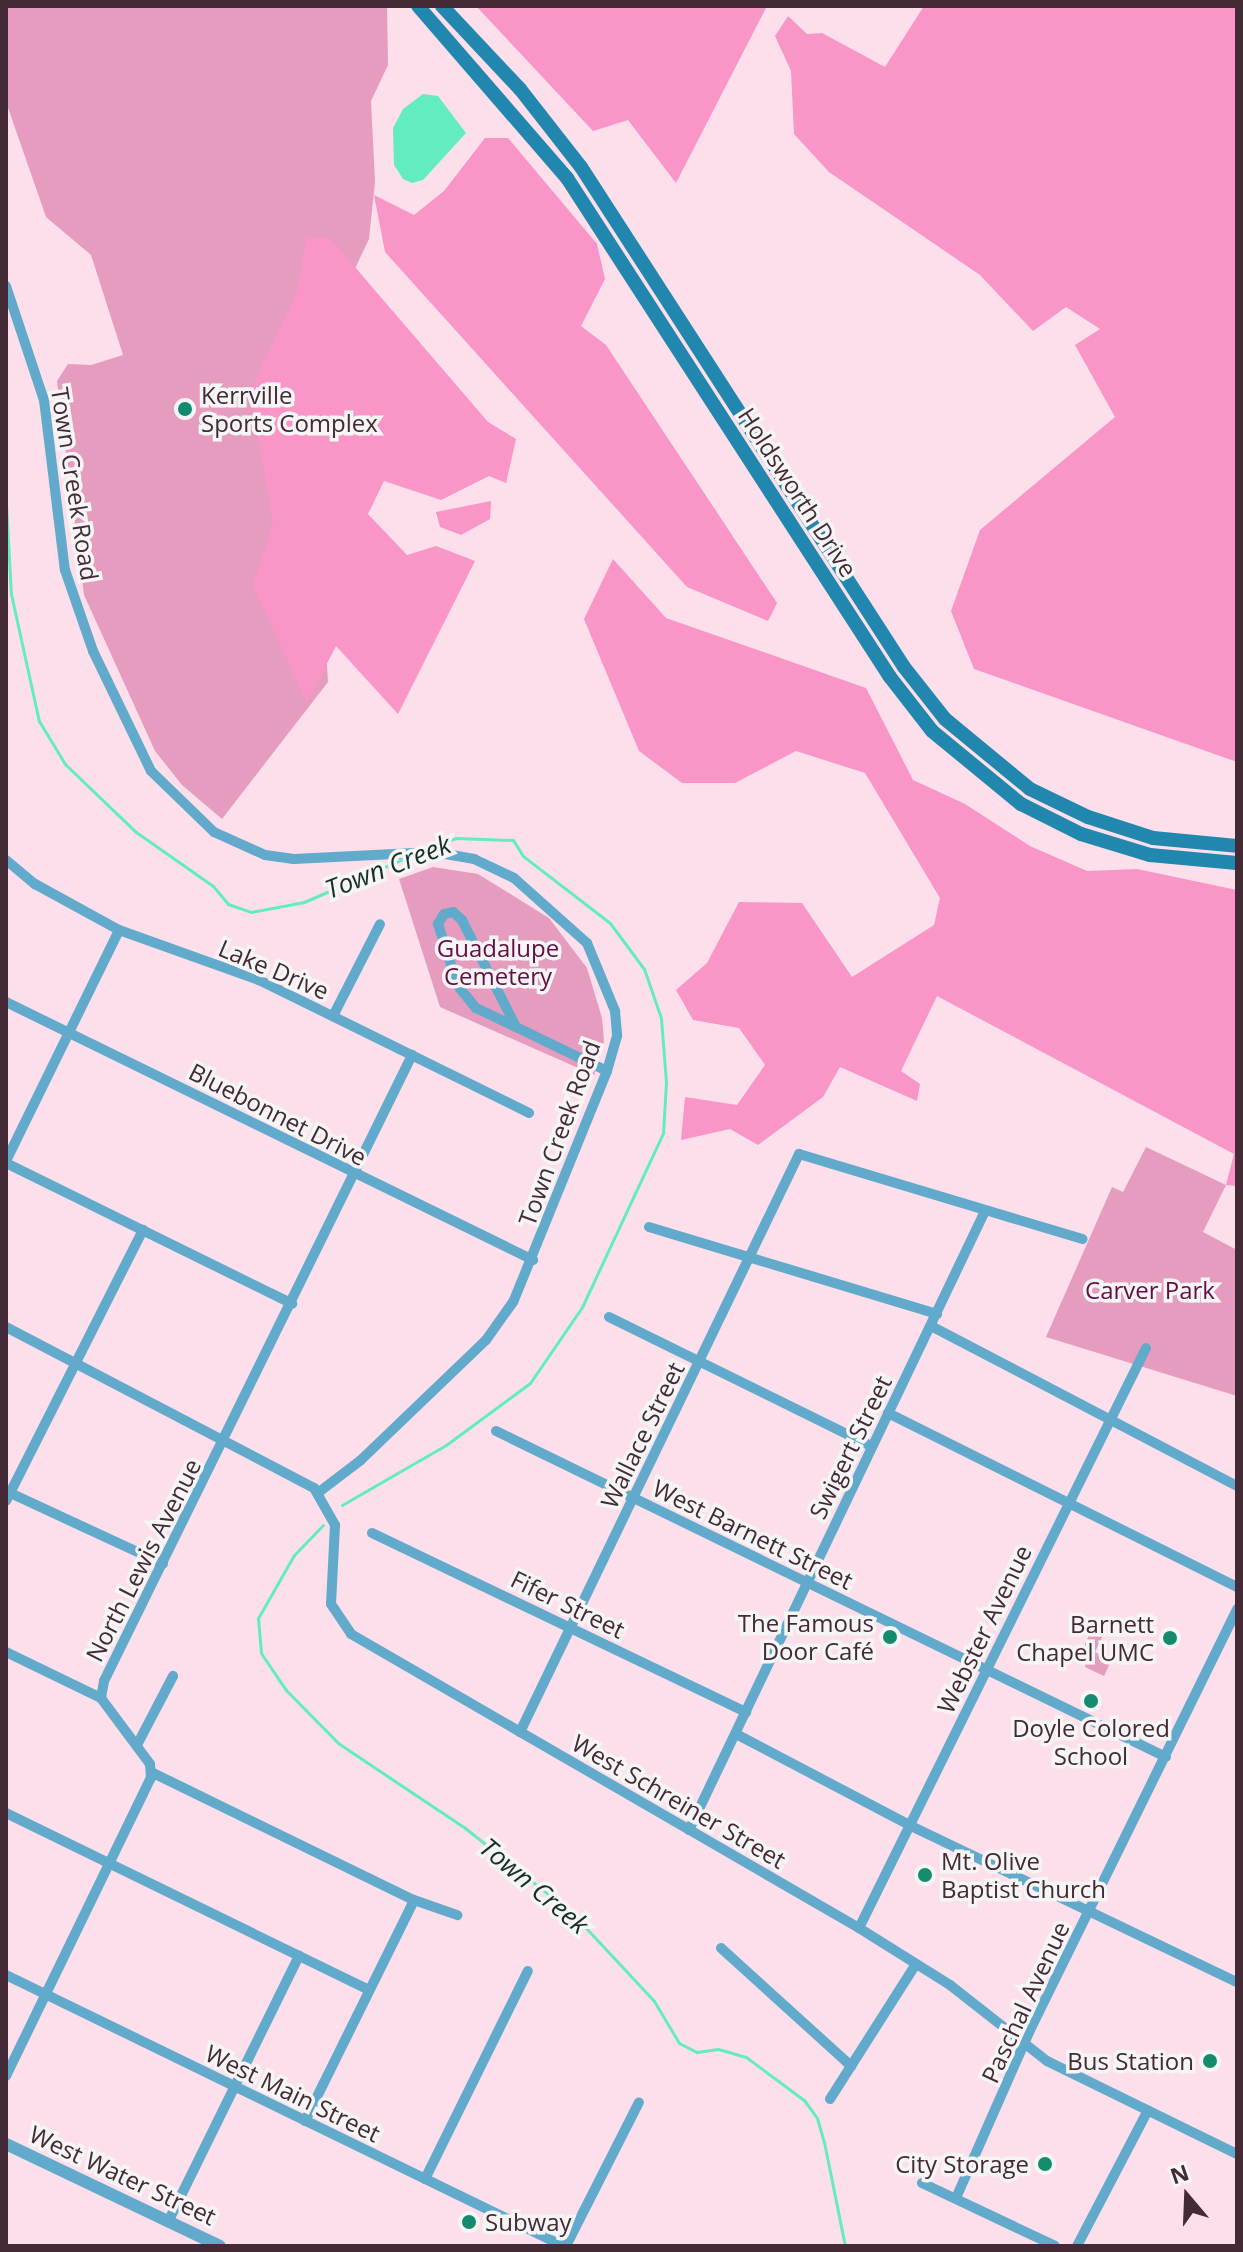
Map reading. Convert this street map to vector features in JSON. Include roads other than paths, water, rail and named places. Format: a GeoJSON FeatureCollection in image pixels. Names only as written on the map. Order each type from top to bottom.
{"type":"FeatureCollection","features":[{"type":"Feature","properties":{"kind":"main road","name":"Holdsworth Drive"},"geometry":{"type":"LineString","coordinates":[[418,6],[567,178],[890,677],[932,731],[972,769],[1021,804],[1081,834],[1150,855],[1237,863]]}},
{"type":"Feature","properties":{"kind":"main road","name":"Holdsworth Drive"},"geometry":{"type":"LineString","coordinates":[[442,6],[520,89],[581,167],[904,667],[945,719],[983,755],[1030,789],[1088,817],[1153,838],[1237,846]]}},
{"type":"Feature","properties":{"kind":"main road"},"geometry":{"type":"LineString","coordinates":[[444,34],[456,22]]}},
{"type":"Feature","properties":{"kind":"main road"},"geometry":{"type":"LineString","coordinates":[[779,504],[794,494]]}},
{"type":"Feature","properties":{"kind":"street","name":"Town Creek Road"},"geometry":{"type":"LineString","coordinates":[[6,286],[44,400],[65,570],[73,599],[151,771],[214,832],[265,855],[294,859],[426,852],[474,859],[514,878],[587,943],[615,1011],[617,1036],[607,1071],[533,1260],[513,1302],[486,1340],[361,1460],[319,1492]]}},
{"type":"Feature","properties":{"kind":"street","name":"Lake Drive"},"geometry":{"type":"LineString","coordinates":[[6,860],[35,884],[119,930],[259,980],[529,1113]]}},
{"type":"Feature","properties":{"kind":"street"},"geometry":{"type":"LineString","coordinates":[[516,1027],[462,920],[453,912],[444,914],[438,924],[462,993],[476,1008],[607,1071]]}},
{"type":"Feature","properties":{"kind":"street"},"geometry":{"type":"LineString","coordinates":[[333,1016],[380,924]]}},
{"type":"Feature","properties":{"kind":"street"},"geometry":{"type":"LineString","coordinates":[[119,930],[6,1162],[292,1304]]}},
{"type":"Feature","properties":{"kind":"street","name":"Bluebonnet Drive"},"geometry":{"type":"LineString","coordinates":[[6,1002],[353,1175],[533,1260]]}},
{"type":"Feature","properties":{"kind":"street","name":"North Lewis Avenue"},"geometry":{"type":"LineString","coordinates":[[151,1772],[137,1745],[101,1698],[163,1564],[412,1055]]}},
{"type":"Feature","properties":{"kind":"street","name":"Wallace Street"},"geometry":{"type":"LineString","coordinates":[[520,1732],[799,1154],[985,1211]]}},
{"type":"Feature","properties":{"kind":"street"},"geometry":{"type":"LineString","coordinates":[[985,1211],[1083,1239]]}},
{"type":"Feature","properties":{"kind":"street","name":"Swigert Street"},"geometry":{"type":"LineString","coordinates":[[689,1830],[985,1211]]}},
{"type":"Feature","properties":{"kind":"street"},"geometry":{"type":"LineString","coordinates":[[649,1227],[937,1314]]}},
{"type":"Feature","properties":{"kind":"street"},"geometry":{"type":"LineString","coordinates":[[143,1230],[7,1495],[163,1564]]}},
{"type":"Feature","properties":{"kind":"street"},"geometry":{"type":"LineString","coordinates":[[609,1317],[871,1446]]}},
{"type":"Feature","properties":{"kind":"street"},"geometry":{"type":"LineString","coordinates":[[931,1326],[1237,1486]]}},
{"type":"Feature","properties":{"kind":"street"},"geometry":{"type":"LineString","coordinates":[[6,1327],[226,1438],[319,1492]]}},
{"type":"Feature","properties":{"kind":"street","name":"Webster Avenue"},"geometry":{"type":"LineString","coordinates":[[859,1928],[1108,1419],[1146,1348]]}},
{"type":"Feature","properties":{"kind":"street"},"geometry":{"type":"LineString","coordinates":[[888,1413],[1237,1587]]}},
{"type":"Feature","properties":{"kind":"street","name":"West Barnett Street"},"geometry":{"type":"LineString","coordinates":[[496,1431],[1166,1757]]}},
{"type":"Feature","properties":{"kind":"street","name":"West Schreiner Street"},"geometry":{"type":"LineString","coordinates":[[319,1492],[335,1525],[331,1596],[342,1626],[859,1928],[916,1964],[1025,2048],[1237,2154]]}},
{"type":"Feature","properties":{"kind":"street","name":"Fifer Street"},"geometry":{"type":"LineString","coordinates":[[372,1533],[746,1712]]}},
{"type":"Feature","properties":{"kind":"street","name":"Paschal Avenue"},"geometry":{"type":"LineString","coordinates":[[956,2198],[1090,1910],[1237,1611]]}},
{"type":"Feature","properties":{"kind":"street"},"geometry":{"type":"LineString","coordinates":[[6,1652],[101,1698]]}},
{"type":"Feature","properties":{"kind":"street"},"geometry":{"type":"LineString","coordinates":[[137,1745],[173,1676]]}},
{"type":"Feature","properties":{"kind":"street"},"geometry":{"type":"LineString","coordinates":[[736,1734],[911,1826],[1237,1982]]}},
{"type":"Feature","properties":{"kind":"street"},"geometry":{"type":"LineString","coordinates":[[6,2076],[110,1864],[151,1772],[414,1900],[457,1915]]}},
{"type":"Feature","properties":{"kind":"street"},"geometry":{"type":"LineString","coordinates":[[6,1813],[369,1990]]}},
{"type":"Feature","properties":{"kind":"street"},"geometry":{"type":"LineString","coordinates":[[305,2121],[414,1900]]}},
{"type":"Feature","properties":{"kind":"street"},"geometry":{"type":"LineString","coordinates":[[721,1948],[851,2066]]}},
{"type":"Feature","properties":{"kind":"street"},"geometry":{"type":"LineString","coordinates":[[168,2222],[299,1956]]}},
{"type":"Feature","properties":{"kind":"street"},"geometry":{"type":"LineString","coordinates":[[830,2099],[916,1964]]}},
{"type":"Feature","properties":{"kind":"street"},"geometry":{"type":"LineString","coordinates":[[425,2179],[528,1971]]}},
{"type":"Feature","properties":{"kind":"street","name":"West Main Street"},"geometry":{"type":"LineString","coordinates":[[6,1975],[565,2246]]}},
{"type":"Feature","properties":{"kind":"street"},"geometry":{"type":"LineString","coordinates":[[565,2246],[639,2102]]}},
{"type":"Feature","properties":{"kind":"street"},"geometry":{"type":"LineString","coordinates":[[1077,2246],[1148,2110]]}},
{"type":"Feature","properties":{"kind":"street","name":"West Water Street"},"geometry":{"type":"LineString","coordinates":[[6,2144],[220,2246]]}},
{"type":"Feature","properties":{"kind":"street"},"geometry":{"type":"LineString","coordinates":[[922,2183],[1055,2246]]}},
{"type":"Feature","properties":{"kind":"waterway","name":"Town Creek"},"geometry":{"type":"LineString","coordinates":[[6,503],[11,594],[39,721],[65,764],[136,832],[213,886],[228,904],[251,912],[304,902],[405,858]]}},
{"type":"Feature","properties":{"kind":"waterway","name":"Town Creek"},"geometry":{"type":"LineString","coordinates":[[342,1505],[446,1445],[530,1383],[582,1307],[663,1133],[666,1082],[661,1018],[644,969],[610,923],[523,856],[513,840],[456,838],[423,849]]}},
{"type":"Feature","properties":{"kind":"waterway","name":"Town Creek"},"geometry":{"type":"LineString","coordinates":[[323,1525],[294,1555],[258,1618],[261,1653],[286,1690],[338,1743],[465,1828],[572,1913],[654,2001],[679,2043],[697,2052],[718,2049],[746,2057],[804,2100],[817,2118],[824,2142],[845,2246]]}},
{"type":"Feature","properties":{"kind":"place","name":"Kerrville Sports Complex"},"geometry":{"type":"Point","coordinates":[185,409]}},
{"type":"Feature","properties":{"kind":"place","name":"The Famous Door Café"},"geometry":{"type":"Point","coordinates":[890,1637]}},
{"type":"Feature","properties":{"kind":"place","name":"Barnett Chapel UMC"},"geometry":{"type":"Point","coordinates":[1170,1638]}},
{"type":"Feature","properties":{"kind":"place","name":"Doyle Colored School"},"geometry":{"type":"Point","coordinates":[1091,1701]}},
{"type":"Feature","properties":{"kind":"place","name":"Mt. Olive Baptist Church"},"geometry":{"type":"Point","coordinates":[925,1875]}},
{"type":"Feature","properties":{"kind":"place","name":"Bus Station"},"geometry":{"type":"Point","coordinates":[1210,2061]}},
{"type":"Feature","properties":{"kind":"place","name":"City Storage"},"geometry":{"type":"Point","coordinates":[1045,2164]}},
{"type":"Feature","properties":{"kind":"place","name":"Subway"},"geometry":{"type":"Point","coordinates":[469,2222]}},
{"type":"Feature","properties":{"kind":"park label","name":"Guadalupe Cemetery"},"geometry":{"type":"Point","coordinates":[498,962]}},
{"type":"Feature","properties":{"kind":"park label","name":"Carver Park"},"geometry":{"type":"Point","coordinates":[1150,1290]}}]}
